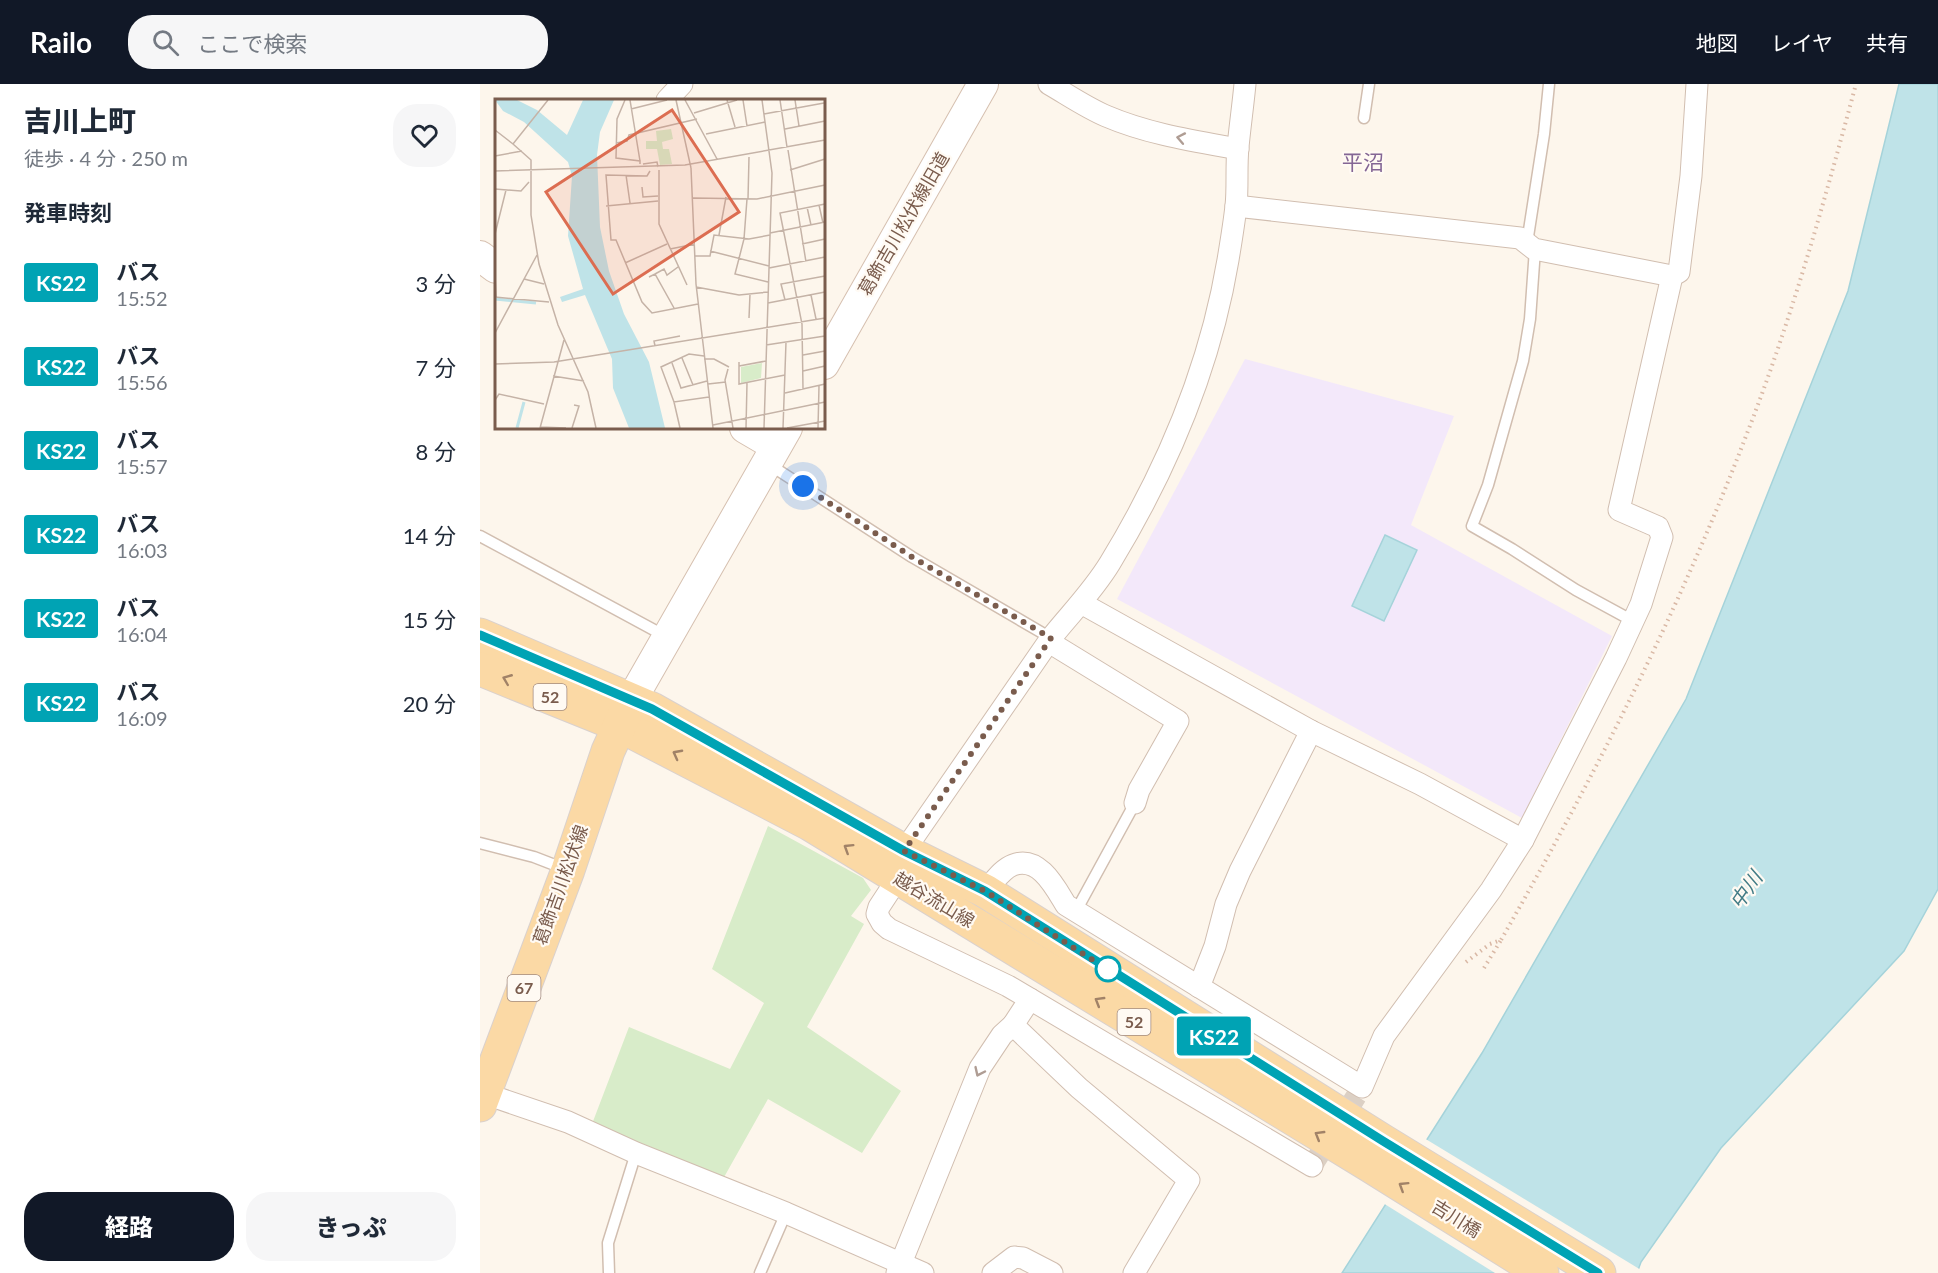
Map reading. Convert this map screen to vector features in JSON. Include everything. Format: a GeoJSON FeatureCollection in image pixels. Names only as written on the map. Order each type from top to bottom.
{"type":"FeatureCollection","features":[{"type":"Feature","properties":{"kind":"main road","name":"越谷流山線"},"geometry":{"type":"LineString","coordinates":[[480,635],[625,712],[810,824],[901,865],[1376,1153],[1599,1273]]}},
{"type":"Feature","properties":{"kind":"main road","name":"越谷流山線"},"geometry":{"type":"LineString","coordinates":[[480,669],[625,712]]}},
{"type":"Feature","properties":{"kind":"main road","name":"葛飾吉川松伏線"},"geometry":{"type":"LineString","coordinates":[[482,1097],[568,870],[608,751],[625,712]]}},
{"type":"Feature","properties":{"kind":"main road","name":"越谷流山線"},"geometry":{"type":"LineString","coordinates":[[901,865],[985,891],[1376,1153]]}},
{"type":"Feature","properties":{"kind":"main road","name":"吉川橋"},"geometry":{"type":"LineString","coordinates":[[1376,1153],[1542,1273]]}},
{"type":"Feature","properties":{"kind":"street"},"geometry":{"type":"LineString","coordinates":[[668,99],[682,84]]}},
{"type":"Feature","properties":{"kind":"street","name":"葛飾吉川松伏線旧道"},"geometry":{"type":"LineString","coordinates":[[825,362],[983,84]]}},
{"type":"Feature","properties":{"kind":"street"},"geometry":{"type":"LineString","coordinates":[[1049,84],[1104,115],[1124,123],[1159,134],[1238,149]]}},
{"type":"Feature","properties":{"kind":"street"},"geometry":{"type":"LineString","coordinates":[[1245,84],[1238,149],[1236,206],[1221,295],[1207,350],[1166,459],[1110,564],[1050,640],[901,865],[879,907],[878,914],[882,923],[889,929],[1008,986],[1312,1166]]}},
{"type":"Feature","properties":{"kind":"street"},"geometry":{"type":"LineString","coordinates":[[1236,206],[1520,238],[1531,246],[1672,276],[1679,272],[1691,176],[1697,84]]}},
{"type":"Feature","properties":{"kind":"street"},"geometry":{"type":"LineString","coordinates":[[480,256],[495,267]]}},
{"type":"Feature","properties":{"kind":"street"},"geometry":{"type":"LineString","coordinates":[[985,891],[1012,865],[1023,863],[1037,868],[1049,878],[1066,905],[1362,1087],[1384,1036],[1491,890],[1523,840],[1641,604],[1662,537],[1658,526],[1618,510],[1672,276]]}},
{"type":"Feature","properties":{"kind":"street"},"geometry":{"type":"LineString","coordinates":[[625,712],[776,445],[747,429]]}},
{"type":"Feature","properties":{"kind":"street"},"geometry":{"type":"LineString","coordinates":[[1081,603],[1311,731],[1420,784],[1523,840]]}},
{"type":"Feature","properties":{"kind":"street"},"geometry":{"type":"LineString","coordinates":[[1050,640],[1178,721],[1139,790],[1135,803]]}},
{"type":"Feature","properties":{"kind":"street"},"geometry":{"type":"LineString","coordinates":[[1199,987],[1215,946],[1226,904],[1240,871],[1311,731]]}},
{"type":"Feature","properties":{"kind":"street"},"geometry":{"type":"LineString","coordinates":[[899,1268],[981,1068],[1002,1035],[1013,1025],[1030,999]]}},
{"type":"Feature","properties":{"kind":"street"},"geometry":{"type":"LineString","coordinates":[[1013,1025],[1079,1088],[1189,1180],[1134,1273]]}},
{"type":"Feature","properties":{"kind":"street"},"geometry":{"type":"LineString","coordinates":[[482,1097],[568,1122],[636,1153],[786,1213],[899,1268],[923,1273]]}},
{"type":"Feature","properties":{"kind":"street"},"geometry":{"type":"LineString","coordinates":[[993,1273],[1014,1257],[1023,1258],[1052,1273]]}},
{"type":"Feature","properties":{"kind":"lane"},"geometry":{"type":"LineString","coordinates":[[1364,118],[1369,84]]}},
{"type":"Feature","properties":{"kind":"lane"},"geometry":{"type":"LineString","coordinates":[[1549,84],[1531,246],[1530,319],[1523,361],[1488,485],[1472,526],[1576,590],[1633,621]]}},
{"type":"Feature","properties":{"kind":"lane"},"geometry":{"type":"LineString","coordinates":[[776,445],[912,557],[1050,640]]}},
{"type":"Feature","properties":{"kind":"lane"},"geometry":{"type":"LineString","coordinates":[[480,536],[667,637]]}},
{"type":"Feature","properties":{"kind":"lane"},"geometry":{"type":"LineString","coordinates":[[1076,911],[1135,803]]}},
{"type":"Feature","properties":{"kind":"lane"},"geometry":{"type":"LineString","coordinates":[[480,843],[534,857],[568,870]]}},
{"type":"Feature","properties":{"kind":"lane"},"geometry":{"type":"LineString","coordinates":[[609,1273],[608,1243],[636,1153]]}},
{"type":"Feature","properties":{"kind":"lane"},"geometry":{"type":"LineString","coordinates":[[760,1273],[786,1213]]}},
{"type":"Feature","properties":{"kind":"path"},"geometry":{"type":"LineString","coordinates":[[1484,968],[1501,940]]}},
{"type":"Feature","properties":{"kind":"shaded area"},"geometry":{"type":"Polygon","coordinates":[[[1245,359],[1454,416],[1411,525],[1612,636],[1522,818],[1117,599],[1245,359]]]}},
{"type":"Feature","properties":{"kind":"green space"},"geometry":{"type":"Polygon","coordinates":[[[768,826],[863,878],[871,890],[851,916],[864,924],[807,1027],[901,1091],[862,1153],[768,1099],[723,1179],[592,1124],[629,1027],[730,1069],[764,1003],[712,969],[768,826]]]}},
{"type":"Feature","properties":{"kind":"water","name":"中川"},"geometry":{"type":"Polygon","coordinates":[[[1899,84],[1938,84],[1938,889],[1904,951],[1721,1148],[1641,1262],[1637,1273],[1342,1273],[1482,1053],[1686,699],[1848,291],[1899,84]]]}},
{"type":"Feature","properties":{"kind":"water"},"geometry":{"type":"Polygon","coordinates":[[[1385,535],[1417,550],[1384,621],[1352,606],[1385,535]]]}},
{"type":"Feature","properties":{"kind":"pier"},"geometry":{"type":"Polygon","coordinates":[[[1424,1138],[1641,1270],[1640,1273],[1495,1273],[1383,1203],[1424,1138]]]}},
{"type":"Feature","properties":{"kind":"tunnel"},"geometry":{"type":"LineString","coordinates":[[1312,1166],[1362,1087]]}},
{"type":"Feature","properties":{"kind":"bus line","name":"KS22"},"geometry":{"type":"LineString","coordinates":[[480,635],[632,699],[672,719],[904,851],[985,891],[1598,1273]]}},
{"type":"Feature","properties":{"kind":"district","name":"平沼"},"geometry":{"type":"Point","coordinates":[1363,163]}},
{"type":"Feature","properties":{"kind":"route"},"geometry":{"type":"LineString","coordinates":[[803,486],[912,557],[1051,638],[904,851],[985,891],[1113,973],[1108,969]]}}]}
